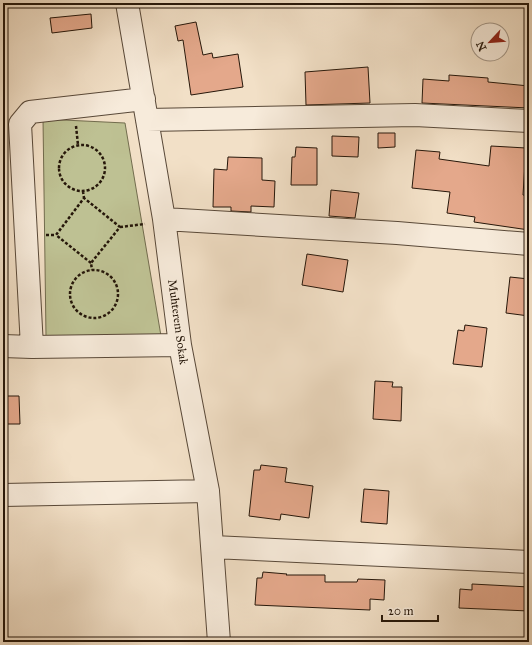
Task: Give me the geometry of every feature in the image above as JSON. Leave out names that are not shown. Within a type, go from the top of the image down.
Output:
[{"type":"street","name":"Muhterem Sokak","points":[[127,3],[164,219],[180,345],[208,491],[218,642]]},
{"type":"street","points":[[32,347],[20,124],[30,112],[144,99]]},
{"type":"street","points":[[147,120],[415,115],[529,121]]},
{"type":"street","points":[[164,219],[397,232],[529,244]]},
{"type":"street","points":[[3,346],[180,345]]},
{"type":"street","points":[[3,495],[208,491]]},
{"type":"street","points":[[212,547],[529,562]]},
{"type":"path","points":[[78,145],[92,147],[102,158],[104,165],[104,172],[97,185],[84,191],[68,187],[60,174],[61,159],[65,152],[78,145]]},
{"type":"path","points":[[84,191],[84,198],[56,235],[91,263],[92,270]]},
{"type":"path","points":[[84,198],[120,227],[91,263]]},
{"type":"path","points":[[92,270],[108,274],[114,280],[118,292],[116,304],[112,311],[97,318],[82,315],[77,310],[70,297],[71,289],[78,276],[92,270]]},
{"type":"green space","points":[[43,119],[125,123],[161,336],[46,336]]},
{"type":"building","points":[[91,14],[92,28],[52,33],[50,18]]},
{"type":"building","points":[[196,22],[203,55],[212,53],[213,58],[238,54],[243,87],[191,95],[183,40],[178,41],[175,26]]},
{"type":"building","points":[[368,67],[370,103],[306,105],[305,72]]},
{"type":"building","points":[[449,75],[488,78],[488,82],[529,86],[529,108],[422,103],[423,79],[449,81]]},
{"type":"building","points":[[378,133],[395,133],[395,147],[378,148]]},
{"type":"building","points":[[332,136],[359,137],[358,157],[332,156]]},
{"type":"building","points":[[491,146],[526,148],[523,195],[529,196],[529,230],[474,222],[475,217],[447,213],[450,192],[412,188],[416,150],[440,152],[439,159],[489,166]]},
{"type":"building","points":[[296,147],[317,148],[317,185],[291,185],[292,157],[295,157]]},
{"type":"building","points":[[228,157],[262,158],[262,180],[275,181],[274,207],[251,206],[251,212],[231,211],[231,207],[213,207],[214,169],[227,170]]},
{"type":"building","points":[[331,190],[359,193],[355,218],[329,216]]},
{"type":"building","points":[[307,254],[348,260],[343,292],[302,285]]},
{"type":"building","points":[[510,277],[529,279],[529,316],[506,313]]},
{"type":"building","points":[[465,325],[487,328],[482,367],[453,364],[458,330],[464,331]]},
{"type":"building","points":[[375,381],[393,382],[392,387],[402,387],[401,421],[373,419]]},
{"type":"building","points":[[3,396],[19,396],[20,424],[3,424]]},
{"type":"building","points":[[261,465],[287,468],[285,482],[313,486],[309,518],[281,514],[280,520],[249,516],[254,470],[260,470]]},
{"type":"building","points":[[364,489],[389,491],[387,524],[361,522]]},
{"type":"building","points":[[263,572],[287,574],[286,575],[325,575],[325,582],[357,582],[358,579],[385,580],[384,600],[370,599],[370,610],[255,605],[257,578],[262,578]]},
{"type":"building","points":[[472,584],[529,587],[529,611],[459,608],[460,589],[472,590]]}]
